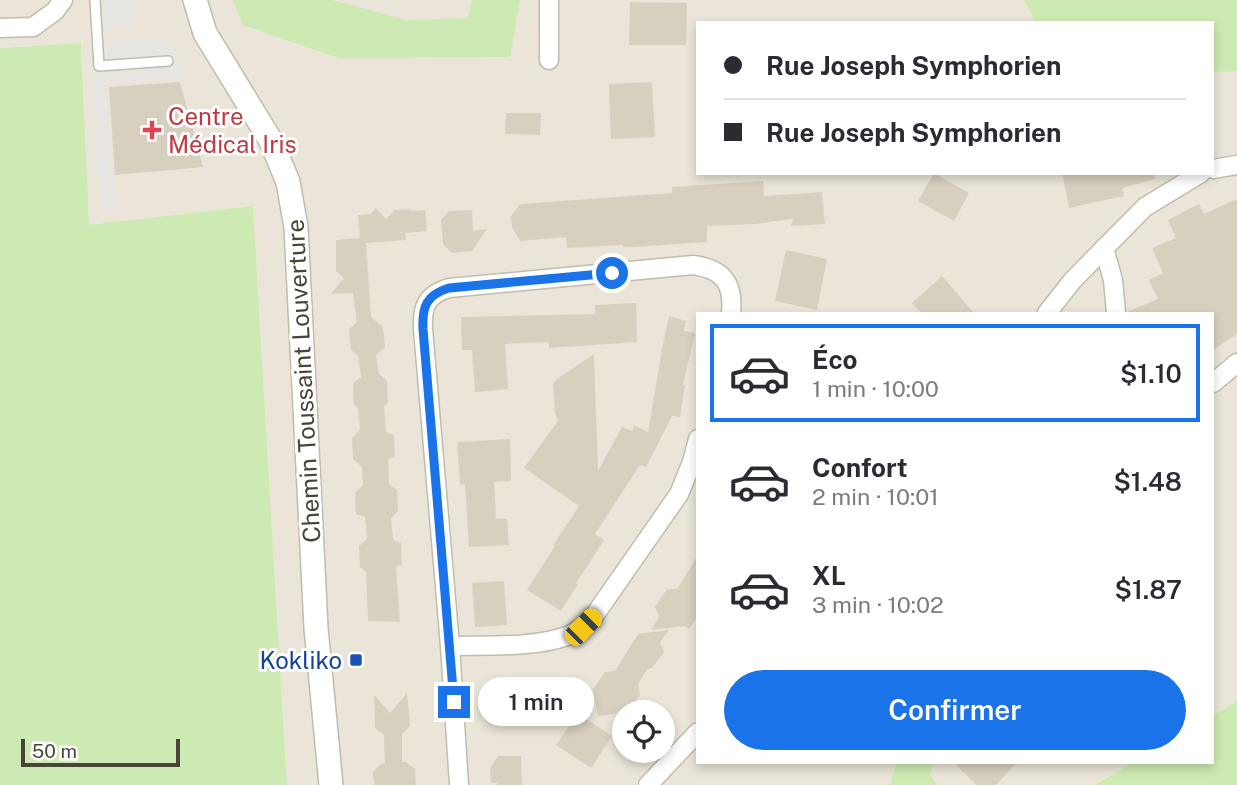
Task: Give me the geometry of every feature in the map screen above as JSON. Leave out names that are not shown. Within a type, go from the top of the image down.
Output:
[{"type":"street","name":"Chemin Toussaint Louverture","points":[[195,0],[205,33],[271,141],[288,182],[293,204],[316,628],[331,785]]},
{"type":"street","points":[[549,0],[549,60]]},
{"type":"street","points":[[0,28],[33,27],[59,5]]},
{"type":"street","points":[[1214,170],[1237,165]]},
{"type":"street","points":[[1048,312],[1073,280],[1145,207],[1198,175]]},
{"type":"street","points":[[1104,248],[1113,280],[1116,312]]},
{"type":"street","points":[[459,785],[423,329],[426,304],[431,296],[449,288],[693,265],[710,268],[727,282],[732,299],[730,312]]},
{"type":"street","points":[[1214,382],[1237,363]]},
{"type":"street","points":[[450,646],[535,643],[569,635],[583,627],[594,616],[679,494],[696,447]]},
{"type":"street","points":[[648,785],[696,734]]},
{"type":"lane","points":[[94,0],[99,66],[168,61]]},
{"type":"shaded area","points":[[0,0],[1237,0],[1237,701],[1214,714],[1214,312],[696,312],[696,764],[896,764],[890,785],[287,785],[253,206],[89,226],[81,43],[0,48]]},
{"type":"shaded area","points":[[100,0],[134,0],[136,27],[102,29]]},
{"type":"shaded area","points":[[166,38],[188,77],[105,83],[116,210],[100,212],[90,41]]},
{"type":"shaded area","points":[[933,764],[1130,764],[1095,785],[938,785],[930,775]]},
{"type":"green space","points":[[233,0],[332,0],[407,20],[468,18],[472,0],[520,0],[510,57],[339,58],[243,25]]},
{"type":"green space","points":[[1024,0],[1237,0],[1237,71],[1214,72],[1214,21],[1035,21]]},
{"type":"green space","points":[[81,43],[89,225],[253,206],[287,785],[0,785],[0,48]]},
{"type":"green space","points":[[1237,701],[1237,785],[1095,785],[1130,764],[1214,764],[1214,714]]},
{"type":"green space","points":[[896,764],[933,764],[930,775],[938,785],[890,785]]},
{"type":"building","points":[[630,2],[687,3],[686,45],[629,45]]},
{"type":"building","points":[[180,82],[203,167],[115,175],[109,87]]},
{"type":"building","points":[[652,82],[655,137],[611,139],[609,84]]},
{"type":"building","points":[[506,113],[541,113],[540,135],[505,134]]},
{"type":"building","points":[[933,175],[969,193],[954,221],[918,201]]},
{"type":"building","points":[[1062,175],[1154,175],[1155,179],[1122,188],[1124,196],[1069,208]]},
{"type":"building","points":[[763,181],[764,196],[822,192],[825,224],[791,226],[793,219],[707,226],[707,242],[567,248],[566,237],[520,241],[512,227],[511,216],[520,204],[672,193],[672,187]]},
{"type":"building","points":[[1237,199],[1237,334],[1214,349],[1214,312],[1127,312],[1158,299],[1149,280],[1163,273],[1152,248],[1176,238],[1168,220],[1199,204],[1204,214]]},
{"type":"building","points":[[376,208],[386,219],[394,210],[425,210],[427,231],[405,233],[406,240],[366,243],[371,317],[383,327],[385,348],[376,355],[379,374],[387,381],[388,403],[384,406],[386,432],[394,435],[395,457],[388,459],[389,484],[397,490],[398,511],[391,518],[393,540],[401,543],[402,565],[396,567],[400,622],[368,621],[366,572],[360,567],[359,546],[367,539],[365,517],[356,514],[355,493],[363,485],[362,467],[353,459],[352,438],[360,430],[358,408],[354,404],[353,383],[361,377],[358,356],[351,350],[349,329],[357,322],[353,293],[331,294],[344,278],[336,271],[336,240],[360,238],[358,215],[371,214]]},
{"type":"building","points":[[472,210],[473,231],[487,229],[472,251],[452,253],[443,244],[441,220],[449,211]]},
{"type":"building","points":[[786,250],[827,259],[817,310],[775,301]]},
{"type":"building","points":[[942,276],[973,312],[920,312],[912,303]]},
{"type":"building","points":[[636,303],[637,342],[549,348],[549,342],[505,344],[508,389],[475,392],[472,350],[462,350],[461,317],[595,314],[595,305]]},
{"type":"building","points":[[669,316],[686,321],[684,331],[695,333],[683,385],[680,417],[672,416],[646,467],[640,465],[595,534],[604,540],[561,611],[527,590],[579,506],[524,468],[558,421],[553,384],[594,354],[598,471],[622,427],[632,431],[634,425],[648,432]]},
{"type":"building","points":[[510,439],[511,481],[494,482],[496,519],[507,519],[509,545],[469,547],[465,484],[460,485],[457,442]]},
{"type":"building","points":[[696,558],[696,619],[689,629],[684,626],[651,630],[659,617],[655,607],[667,589],[677,589]]},
{"type":"building","points":[[504,581],[507,625],[475,627],[472,583]]},
{"type":"building","points":[[669,630],[660,642],[664,652],[638,684],[640,695],[636,700],[612,700],[612,714],[598,716],[593,689],[605,672],[615,671],[638,634]]},
{"type":"building","points":[[407,693],[410,726],[402,734],[402,762],[415,769],[416,785],[374,785],[373,772],[381,764],[385,764],[384,735],[375,728],[374,695],[390,713]]},
{"type":"building","points":[[577,713],[612,736],[591,768],[556,745]]},
{"type":"building","points":[[498,756],[521,756],[522,785],[491,783],[490,768]]},
{"type":"building","points":[[955,764],[1015,764],[996,785],[977,785]]},
{"type":"place","name":"Centre Médical Iris","points":[[152,130]]},
{"type":"place","name":"Kokliko","points":[[356,660]]},
{"type":"route","points":[[454,702],[423,329],[426,304],[431,296],[449,288],[612,273]]}]
